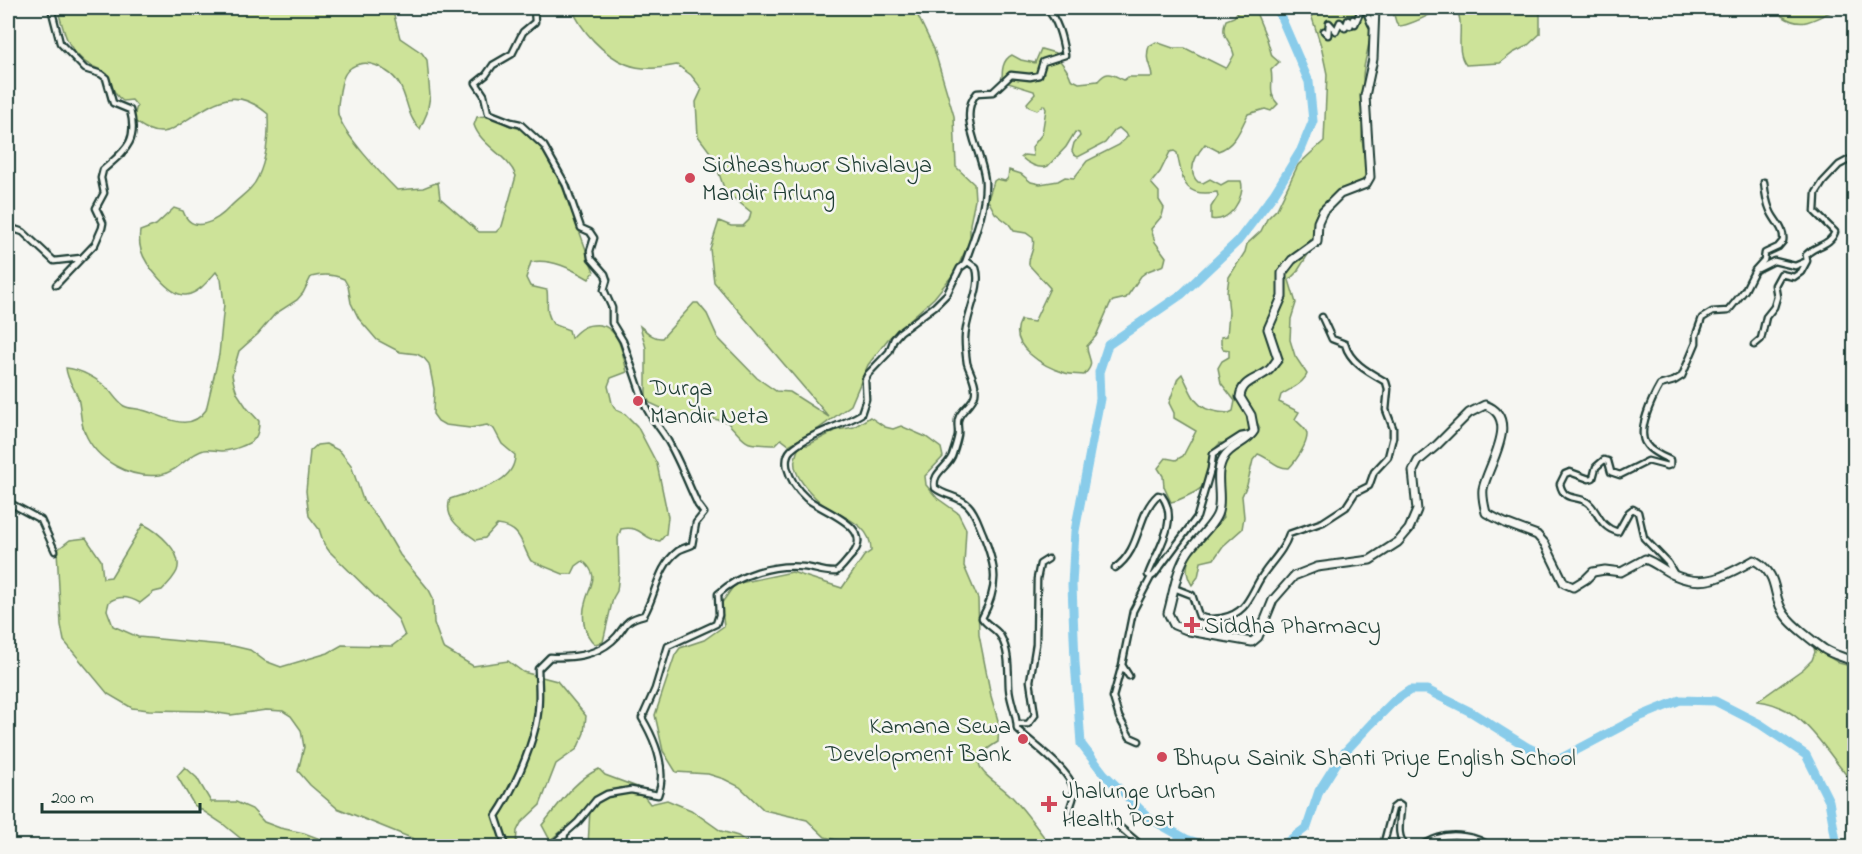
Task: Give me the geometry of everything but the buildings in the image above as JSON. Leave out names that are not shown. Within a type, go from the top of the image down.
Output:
[{"type":"highway","points":[[1375,8],[1373,59],[1365,96],[1370,177],[1366,184],[1340,194],[1323,211],[1318,222],[1317,242],[1292,260],[1282,273],[1282,297],[1268,329],[1278,359],[1268,370],[1248,381],[1241,389],[1240,397],[1251,415],[1254,431],[1230,449],[1222,459],[1219,474],[1218,513],[1187,554],[1178,572],[1168,613],[1174,625],[1189,631],[1252,642],[1258,637],[1273,600],[1294,576],[1317,567],[1370,560],[1398,542],[1409,530],[1418,510],[1413,471],[1418,461],[1469,413],[1485,405],[1494,408],[1500,417],[1502,432],[1498,450],[1483,489],[1486,513],[1537,535],[1545,544],[1564,583],[1573,586],[1593,572],[1621,572],[1645,559],[1655,562],[1676,575],[1701,582],[1718,579],[1754,560],[1764,565],[1773,579],[1785,616],[1825,650],[1854,662]]},
{"type":"street","points":[[51,8],[60,43],[85,69],[106,78],[113,103],[130,110],[132,117],[130,144],[123,154],[102,170],[104,194],[96,208],[103,223],[95,244],[56,285]]},
{"type":"street","points":[[506,846],[496,816],[507,799],[536,726],[539,696],[538,669],[550,657],[566,658],[588,654],[602,648],[614,640],[631,618],[644,615],[651,603],[660,576],[678,550],[692,545],[696,523],[704,513],[669,443],[645,405],[622,341],[612,323],[612,308],[604,290],[607,280],[605,274],[591,258],[590,251],[594,238],[590,232],[581,228],[566,185],[544,146],[520,124],[488,113],[484,95],[476,83],[493,65],[512,54],[523,32],[535,22],[534,8]]},
{"type":"street","points":[[551,846],[578,822],[596,800],[607,794],[631,790],[658,795],[662,784],[662,770],[657,751],[642,718],[655,689],[668,646],[716,624],[719,615],[718,594],[728,584],[750,575],[777,569],[802,567],[836,572],[857,549],[858,537],[851,525],[816,505],[796,487],[790,476],[787,456],[791,450],[812,438],[861,414],[866,399],[865,380],[868,374],[889,351],[894,339],[947,294],[960,268],[965,263],[984,203],[985,180],[969,120],[968,109],[971,99],[977,93],[993,92],[1011,75],[1030,77],[1039,75],[1043,62],[1065,55],[1058,25],[1053,14],[1046,8]]},
{"type":"street","points":[[1324,31],[1328,35],[1329,23],[1336,31],[1340,22],[1345,28],[1348,20],[1349,25],[1353,19],[1355,24],[1363,8],[1367,11],[1374,28]]},
{"type":"street","points":[[1754,345],[1761,339],[1766,317],[1774,307],[1777,297],[1775,285],[1777,279],[1781,274],[1794,277],[1804,267],[1807,261],[1806,255],[1812,249],[1833,239],[1835,232],[1815,212],[1816,193],[1839,165],[1854,157]]},
{"type":"street","points":[[1676,575],[1644,538],[1638,512],[1633,509],[1629,512],[1618,532],[1600,520],[1587,501],[1568,496],[1563,492],[1560,484],[1565,474],[1570,472],[1589,479],[1593,478],[1596,467],[1604,460],[1608,461],[1611,472],[1620,475],[1648,461],[1670,465],[1671,460],[1647,446],[1644,441],[1651,398],[1660,385],[1682,376],[1696,343],[1696,335],[1702,318],[1712,312],[1728,311],[1745,291],[1755,270],[1764,260],[1765,254],[1778,247],[1783,241],[1784,237],[1778,222],[1771,213],[1765,197],[1764,182]]},
{"type":"street","points":[[8,227],[23,232],[54,261],[81,258]]},
{"type":"street","points":[[1755,270],[1774,261],[1795,266],[1807,261]]},
{"type":"street","points":[[965,263],[973,264],[979,279],[968,315],[964,339],[975,395],[957,421],[958,433],[952,458],[941,469],[934,483],[937,490],[962,500],[969,506],[976,516],[990,550],[995,573],[987,610],[982,618],[998,632],[1003,640],[1010,674],[1009,690],[1017,717],[1017,729],[1062,770],[1070,781],[1074,791],[1069,816],[1098,823],[1110,819],[1141,846]]},
{"type":"street","points":[[1174,588],[1192,595],[1199,616],[1207,620],[1231,616],[1241,611],[1263,574],[1279,555],[1289,534],[1316,525],[1340,512],[1350,503],[1355,493],[1369,486],[1374,472],[1388,457],[1393,428],[1386,410],[1388,389],[1386,382],[1354,361],[1346,350],[1345,344],[1332,339],[1322,317]]},
{"type":"street","points":[[1139,741],[1130,736],[1119,717],[1113,697],[1133,611],[1151,577],[1197,517],[1213,454],[1240,436],[1252,434]]},
{"type":"street","points":[[1115,568],[1124,562],[1134,547],[1151,501],[1158,495],[1162,496],[1166,502],[1167,532],[1148,575],[1151,577]]},
{"type":"street","points":[[8,502],[41,520],[55,551]]},
{"type":"street","points":[[1017,724],[1029,724],[1035,715],[1030,681],[1036,644],[1037,579],[1040,564],[1048,559]]},
{"type":"street","points":[[1122,664],[1129,676]]},
{"type":"street","points":[[1383,846],[1393,808],[1398,804],[1401,806],[1401,841],[1406,846]]},
{"type":"street","points":[[563,846],[565,833]]},
{"type":"street","points":[[1420,846],[1438,837],[1451,835],[1484,842],[1489,846]]},
{"type":"green space","points":[[57,8],[392,8],[400,38],[422,53],[427,60],[430,96],[427,113],[420,129],[411,116],[403,92],[394,77],[369,63],[356,65],[349,69],[342,81],[338,105],[341,122],[373,165],[397,190],[423,188],[438,182],[440,198],[479,232],[496,232],[502,226],[516,176],[507,162],[477,132],[474,125],[477,117],[497,119],[525,131],[536,141],[557,174],[594,272],[589,279],[561,265],[539,261],[531,262],[526,278],[530,286],[547,290],[550,319],[553,324],[569,330],[571,338],[584,327],[591,325],[607,327],[616,337],[627,372],[611,378],[608,386],[612,403],[616,410],[625,414],[637,426],[657,464],[668,517],[666,534],[660,541],[649,538],[634,529],[621,529],[618,538],[617,591],[613,598],[603,642],[595,644],[584,624],[584,606],[593,575],[583,561],[576,566],[572,574],[563,574],[531,561],[520,537],[512,529],[497,525],[485,538],[476,540],[451,518],[450,499],[500,480],[508,474],[515,455],[502,444],[494,429],[487,425],[470,428],[445,425],[438,421],[433,414],[434,389],[429,364],[417,354],[400,352],[377,340],[359,319],[351,303],[348,286],[340,277],[319,275],[311,277],[297,300],[275,314],[239,351],[232,375],[237,393],[259,421],[257,434],[252,441],[230,450],[198,452],[172,470],[160,475],[126,471],[106,460],[90,443],[83,429],[78,398],[66,368],[83,372],[94,378],[128,408],[140,409],[184,422],[192,421],[206,410],[219,355],[224,304],[221,279],[216,272],[203,286],[191,294],[180,294],[173,291],[153,271],[143,256],[140,231],[156,225],[174,208],[183,211],[192,223],[205,224],[225,212],[245,194],[261,170],[267,141],[268,114],[247,101],[237,98],[228,99],[209,106],[170,130],[155,132],[147,129],[133,120],[137,106],[132,100],[123,101],[119,98],[105,74],[85,62],[73,49],[66,37]]},
{"type":"green space","points":[[572,8],[914,8],[934,49],[954,116],[956,167],[974,184],[975,200],[970,224],[970,241],[955,272],[934,298],[888,339],[868,365],[851,405],[818,429],[789,445],[781,439],[775,445],[746,442],[727,422],[678,416],[650,403],[646,396],[646,348],[640,326],[653,336],[662,338],[694,303],[698,303],[707,314],[718,338],[757,378],[776,391],[790,392],[829,417],[714,282],[710,249],[719,221],[731,226],[743,226],[749,220],[751,212],[725,191],[713,156],[698,136],[696,102],[702,89],[691,75],[677,65],[645,68],[617,60],[587,33]]},
{"type":"green space","points":[[1240,8],[1255,10],[1272,56],[1279,62],[1271,70],[1272,92],[1278,104],[1271,111],[1265,109],[1248,114],[1237,136],[1224,149],[1218,151],[1205,144],[1193,168],[1194,178],[1198,182],[1203,183],[1210,179],[1221,185],[1228,181],[1241,181],[1241,194],[1235,208],[1224,217],[1211,219],[1211,207],[1218,196],[1217,192],[1206,193],[1191,190],[1183,179],[1177,153],[1170,152],[1160,172],[1151,183],[1159,192],[1159,200],[1164,208],[1162,216],[1151,229],[1155,242],[1166,257],[1164,265],[1141,276],[1126,298],[1110,304],[1096,336],[1087,346],[1091,364],[1084,375],[1067,374],[1048,366],[1023,347],[1018,329],[1021,320],[1034,322],[1050,288],[1029,265],[1034,246],[1033,238],[1026,233],[1014,231],[987,202],[994,181],[997,179],[1005,181],[1009,170],[1021,174],[1031,182],[1040,184],[1058,181],[1065,177],[1074,178],[1087,161],[1119,145],[1128,136],[1119,128],[1105,143],[1078,157],[1072,151],[1074,143],[1080,136],[1075,132],[1066,147],[1048,166],[1030,164],[1021,157],[1033,156],[1032,147],[1042,134],[1046,109],[1044,105],[1037,110],[1029,107],[1027,103],[1035,94],[1034,91],[1002,81],[1004,63],[1012,55],[1035,63],[1041,49],[1055,53],[1071,79],[1079,83],[1098,81],[1107,74],[1124,80],[1128,77],[1152,77],[1148,52],[1149,46],[1156,42],[1173,48],[1185,48],[1225,68],[1234,55],[1224,26],[1226,20],[1234,17]]},
{"type":"green space","points":[[1309,8],[1369,8],[1371,32],[1363,76],[1365,98],[1362,140],[1367,171],[1362,181],[1326,202],[1319,210],[1314,221],[1313,236],[1302,250],[1302,255],[1309,253],[1289,280],[1296,303],[1291,319],[1290,340],[1295,356],[1307,374],[1299,383],[1281,395],[1279,402],[1299,412],[1295,419],[1306,431],[1304,445],[1289,468],[1280,466],[1258,454],[1253,460],[1242,496],[1244,517],[1242,529],[1223,546],[1214,559],[1201,562],[1198,577],[1192,585],[1187,565],[1190,556],[1202,539],[1223,517],[1219,502],[1219,483],[1226,458],[1251,439],[1260,428],[1252,413],[1249,428],[1242,438],[1233,445],[1220,443],[1210,454],[1205,484],[1196,492],[1171,502],[1164,487],[1163,476],[1158,468],[1166,458],[1176,460],[1183,456],[1196,431],[1174,418],[1169,403],[1178,378],[1182,374],[1194,398],[1203,407],[1218,412],[1233,411],[1235,401],[1221,383],[1218,368],[1222,361],[1229,357],[1229,350],[1223,349],[1221,344],[1221,337],[1227,336],[1229,277],[1245,252],[1247,244],[1261,231],[1267,219],[1277,209],[1298,165],[1324,141],[1327,74]]},
{"type":"green space","points":[[1392,8],[1442,8],[1399,26]]},
{"type":"green space","points":[[1455,8],[1494,8],[1498,12],[1540,9],[1540,34],[1527,46],[1500,63],[1466,65],[1460,51],[1460,21]]},
{"type":"green space","points":[[1779,8],[1844,8],[1813,20],[1799,22],[1782,16]]},
{"type":"green space","points":[[870,417],[885,427],[893,429],[901,426],[926,437],[941,448],[943,457],[925,476],[926,485],[937,498],[958,513],[966,529],[964,566],[978,599],[979,635],[999,724],[998,742],[986,750],[980,758],[980,765],[983,772],[1018,803],[1048,842],[1055,846],[859,846],[825,837],[807,820],[764,810],[740,787],[724,779],[708,774],[676,772],[663,751],[655,715],[675,655],[680,648],[704,640],[724,626],[721,604],[735,584],[792,572],[842,588],[864,556],[871,551],[870,541],[860,526],[820,502],[806,488],[795,465],[795,457],[800,445],[808,445],[837,430],[854,427]]},
{"type":"green space","points":[[326,444],[340,451],[351,465],[363,500],[380,521],[400,555],[429,590],[433,598],[434,623],[443,648],[473,666],[508,661],[523,672],[557,681],[586,716],[584,733],[577,749],[556,764],[540,805],[521,823],[517,831],[516,846],[431,846],[337,808],[310,785],[298,771],[304,747],[301,730],[291,716],[283,711],[266,710],[231,715],[205,711],[132,708],[108,694],[64,641],[57,550],[70,540],[86,538],[101,560],[103,578],[111,577],[143,524],[168,543],[177,557],[177,571],[162,590],[154,592],[140,603],[124,598],[117,598],[109,602],[107,610],[113,626],[138,637],[233,646],[250,650],[265,661],[281,667],[328,653],[342,645],[392,646],[405,636],[398,619],[329,551],[319,529],[309,516],[306,491],[310,451],[317,445]]},
{"type":"green space","points":[[1814,648],[1839,663],[1854,667],[1854,784],[1813,732],[1801,721],[1774,705],[1758,701],[1803,669],[1812,660]]},
{"type":"green space","points":[[185,767],[197,778],[211,802],[236,802],[252,809],[264,822],[339,846],[250,846],[223,824],[194,805],[177,776]]},
{"type":"green space","points":[[599,769],[605,775],[637,787],[650,804],[667,800],[691,810],[721,831],[738,836],[752,846],[588,846],[590,809],[550,840],[542,825],[574,786]]},
{"type":"waterway","points":[[1207,846],[1186,839],[1149,818],[1104,774],[1081,744],[1072,585],[1075,531],[1100,399],[1099,372],[1108,345],[1182,294],[1238,241],[1274,194],[1301,150],[1313,121],[1309,82],[1277,8]]},
{"type":"waterway","points":[[1282,846],[1307,827],[1319,791],[1341,756],[1394,701],[1410,690],[1427,690],[1471,712],[1527,747],[1556,761],[1641,716],[1680,700],[1715,701],[1760,724],[1806,755],[1829,801],[1837,846]]},
{"type":"place","name":"Sidheashwor Shivalaya Mandir Arlung","points":[[690,178]]},
{"type":"place","name":"Durga Mandir Neta","points":[[638,401]]},
{"type":"place","name":"Siddha Pharmacy","points":[[1192,625]]},
{"type":"place","name":"Kamana Sewa Development Bank","points":[[1023,739]]},
{"type":"place","name":"Bhupu Sainik Shanti Priye English School","points":[[1162,757]]},
{"type":"place","name":"Jhalunge Urban Health Post","points":[[1049,804]]}]
